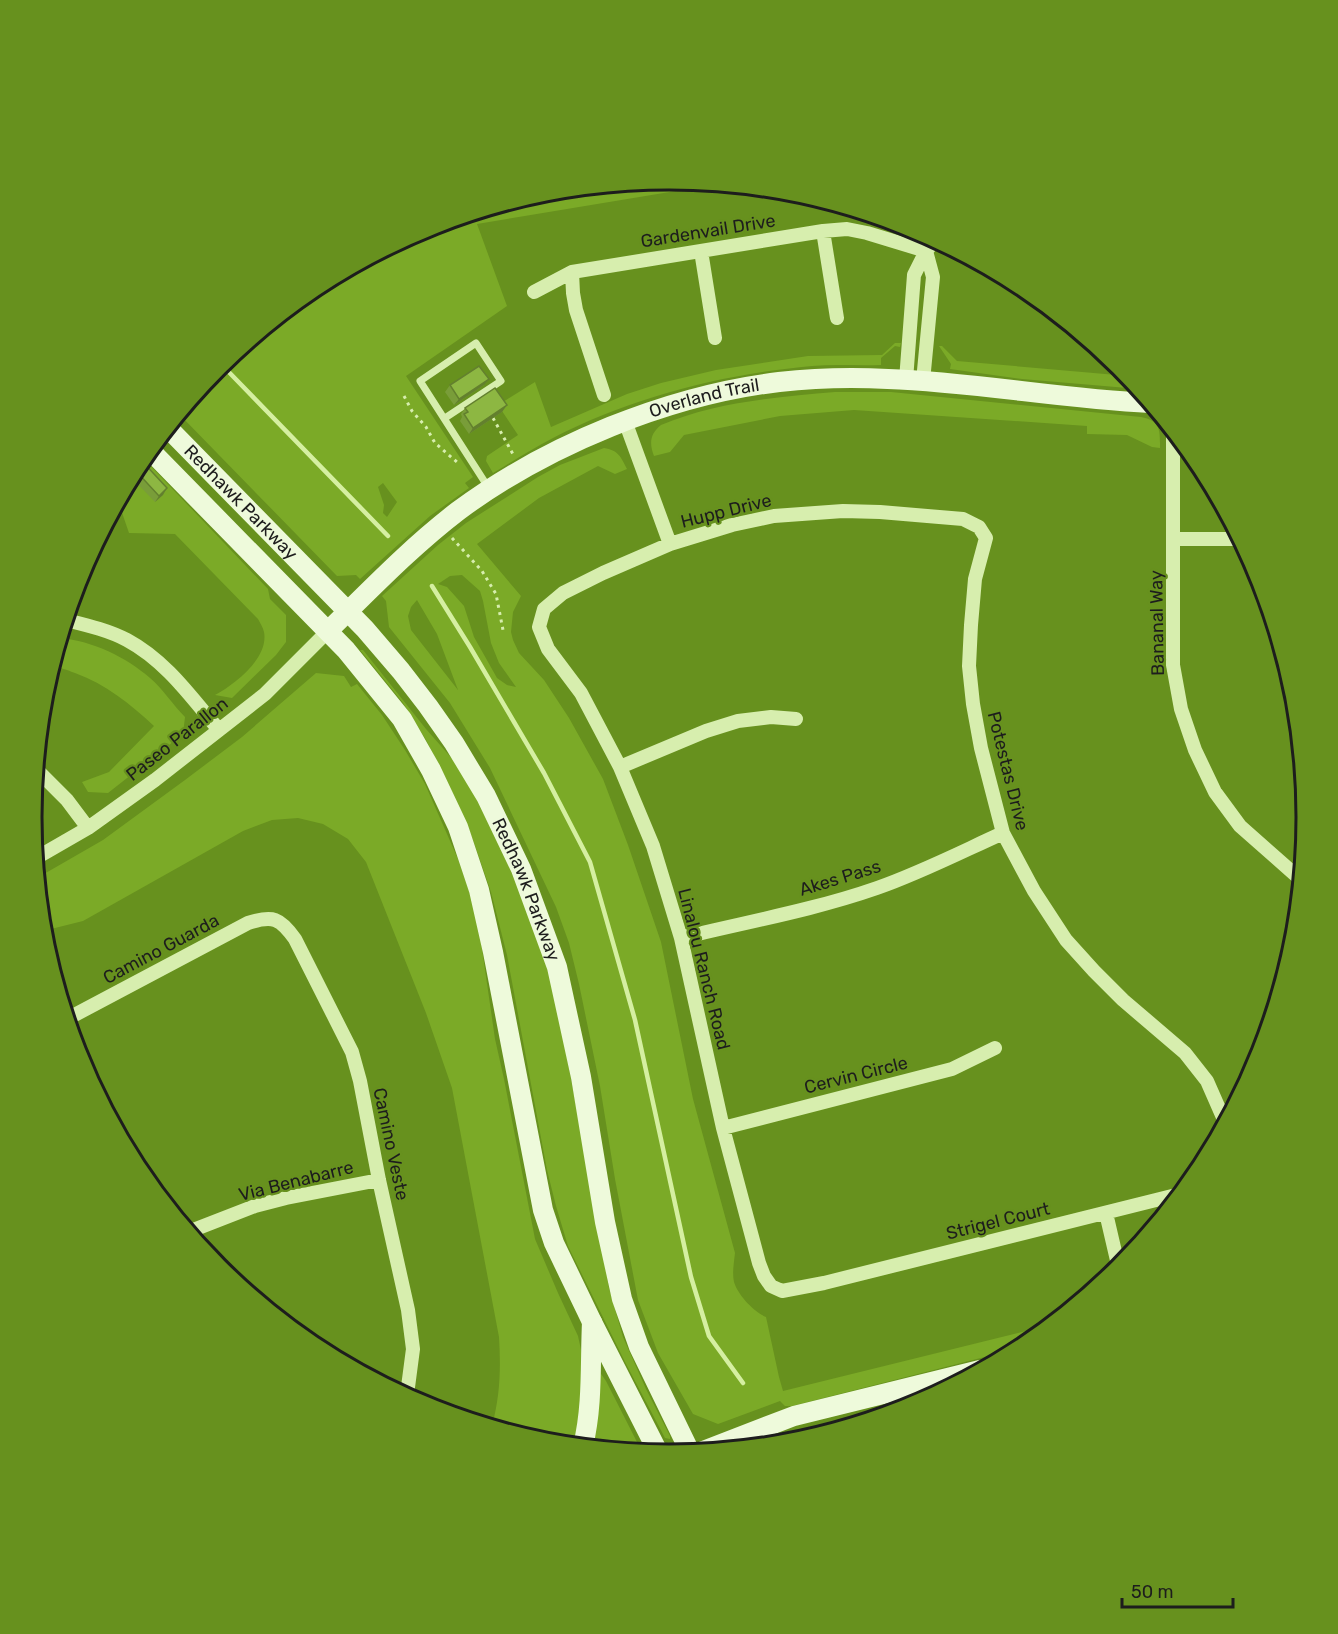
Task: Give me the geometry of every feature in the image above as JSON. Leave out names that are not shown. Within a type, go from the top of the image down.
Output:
[{"type":"main road","name":"Overland Trail","points":[[328,631],[410,551],[490,489],[561,449],[661,408],[777,382],[821,379],[914,380],[1138,402]]},
{"type":"main road","name":"Redhawk Parkway","points":[[173,433],[348,611],[401,671],[454,743],[486,796],[521,869],[557,967],[581,1077],[605,1222],[622,1299],[639,1347],[686,1444]]},
{"type":"main road","name":"Redhawk Parkway","points":[[157,457],[346,650],[402,719],[431,770],[458,827],[479,890],[543,1210],[554,1243],[654,1444]]},
{"type":"main road","points":[[585,1439],[588,1426],[592,1322]]},
{"type":"main road","points":[[728,1441],[794,1416],[948,1378]]},
{"type":"street","name":"Gardenvail Drive","points":[[534,292],[572,272],[823,231],[847,229],[926,251]]},
{"type":"street","points":[[823,231],[837,318]]},
{"type":"street","points":[[914,380],[911,309],[914,275],[929,247]]},
{"type":"street","points":[[701,251],[715,338]]},
{"type":"street","points":[[914,380],[930,311],[933,277],[926,251]]},
{"type":"street","points":[[572,272],[576,310],[604,395]]},
{"type":"street","points":[[625,421],[670,544]]},
{"type":"street","name":"Bananal Way","points":[[1173,445],[1173,665],[1181,709],[1195,750],[1215,792],[1240,826],[1294,873]]},
{"type":"street","name":"Hupp Drive","points":[[539,627],[544,609],[563,593],[670,544],[732,525],[774,516],[852,511],[951,518]]},
{"type":"street","name":"Potestas Drive","points":[[951,518],[963,519],[979,527],[986,538],[975,579],[970,625],[969,666],[981,748],[1003,833],[1034,891],[1066,940],[1123,1000],[1185,1053],[1207,1081],[1221,1113]]},
{"type":"street","points":[[1174,539],[1230,539]]},
{"type":"street","points":[[73,622],[126,640],[153,657],[179,683],[219,730]]},
{"type":"street","name":"Linalou Ranch Road","points":[[539,627],[548,650],[581,693],[621,767],[653,846],[681,938],[723,1128],[764,1276],[771,1286],[782,1291],[824,1283]]},
{"type":"street","name":"Paseo Parallon","points":[[43,854],[88,828],[219,730],[265,694],[328,631]]},
{"type":"street","points":[[621,767],[706,731],[738,721],[771,717],[796,719]]},
{"type":"street","points":[[43,776],[67,800],[88,828]]},
{"type":"street","name":"Akes Pass","points":[[681,938],[813,907],[876,888],[1003,833]]},
{"type":"street","name":"Camino Guarda","points":[[74,1015],[248,923],[262,919],[275,919]]},
{"type":"street","name":"Camino Veste","points":[[275,919],[286,927],[295,939],[352,1052],[408,1310],[412,1349],[408,1386]]},
{"type":"street","name":"Cervin Circle","points":[[723,1128],[952,1069],[994,1048]]},
{"type":"street","name":"Via Benabarre","points":[[197,1229],[255,1206],[379,1180]]},
{"type":"street","name":"Strigel Court","points":[[824,1283],[1167,1197]]},
{"type":"street","points":[[1106,1213],[1116,1256]]},
{"type":"lane","points":[[911,309],[930,311]]},
{"type":"lane","points":[[445,418],[501,381],[476,343],[420,381],[490,489]]},
{"type":"path","points":[[404,396],[435,442],[460,465]]},
{"type":"path","points":[[493,418],[514,456]]},
{"type":"path","points":[[452,538],[482,572],[496,594],[503,630]]},
{"type":"green space","points":[[680,190],[477,224],[507,306],[406,376],[473,477],[465,483],[469,488],[430,516],[360,579],[356,575],[337,576],[185,420],[198,404],[226,374],[287,320],[356,274],[429,238],[467,223],[547,202],[628,191]],"holes":[[[383,483],[397,502],[387,517],[383,513],[384,505],[378,487]]]},
{"type":"green space","points":[[895,343],[901,343],[900,347],[895,346],[881,358],[881,365],[812,366],[712,381],[646,399],[583,423],[545,442],[493,473],[486,461],[487,456],[518,435],[498,405],[535,382],[551,427],[627,394],[661,383],[716,370],[808,356],[882,355]]},
{"type":"green space","points":[[939,346],[942,346],[957,361],[1113,375],[1125,388],[1022,379],[950,369],[951,364]]},
{"type":"green space","points":[[835,392],[891,392],[1141,417],[1152,421],[1158,427],[1160,448],[1152,447],[1127,435],[1087,434],[1087,426],[854,410],[780,416],[684,435],[670,452],[654,456],[651,447],[653,435],[661,425],[682,417],[746,402]]},
{"type":"green space","points":[[604,448],[613,450],[627,469],[615,474],[598,466],[539,498],[477,544],[521,596],[513,612],[511,632],[513,640],[519,653],[544,680],[569,718],[603,779],[628,845],[661,942],[693,1099],[735,1253],[734,1282],[747,1302],[766,1317],[783,1391],[1028,1331],[988,1356],[792,1406],[785,1406],[780,1401],[718,1424],[693,1414],[658,1353],[638,1300],[600,1086],[579,984],[569,943],[556,907],[490,768],[450,703],[389,627],[386,601],[382,596],[466,523],[560,465]],"holes":[[[462,575],[480,591],[491,643],[499,663],[516,687],[507,685],[497,678],[474,637],[464,606],[447,587],[438,584],[450,576]],[[417,600],[437,634],[458,690],[411,630],[408,616]]]},
{"type":"green space","points":[[150,466],[268,589],[270,599],[286,615],[286,642],[276,655],[232,698],[215,695],[241,677],[256,660],[264,642],[263,628],[258,619],[175,534],[129,533],[122,512]]},
{"type":"green space","points":[[68,639],[97,646],[120,657],[155,682],[185,717],[183,734],[108,793],[88,792],[82,782],[109,772],[154,726],[107,689],[60,668]]},
{"type":"green space","points":[[360,650],[363,650],[455,762],[484,810],[515,876],[552,979],[609,1288],[623,1337],[670,1439],[665,1438],[568,1246],[547,1170],[507,955],[491,892],[473,840],[426,740],[403,703]]},
{"type":"green space","points":[[316,673],[344,676],[351,687],[357,684],[382,715],[425,784],[458,859],[477,914],[495,1039],[535,1239],[578,1336],[585,1368],[577,1437],[494,1419],[499,1382],[499,1337],[452,1088],[426,1013],[366,862],[348,839],[323,824],[298,818],[272,820],[243,831],[83,921],[52,929],[45,874],[103,840],[242,737]]},
{"type":"green space","points":[[599,1371],[638,1443],[590,1439]]},
{"type":"building","points":[[479,366],[489,379],[459,399],[450,385]]},
{"type":"building","points":[[495,388],[507,405],[473,428],[464,414],[468,412],[465,408]]},
{"type":"building","points":[[149,468],[167,488],[159,496],[142,478]]},
{"type":"waterway","points":[[228,372],[388,536]]},
{"type":"waterway","points":[[432,586],[544,773],[590,862],[635,1020],[691,1277],[709,1336],[743,1383]]}]
